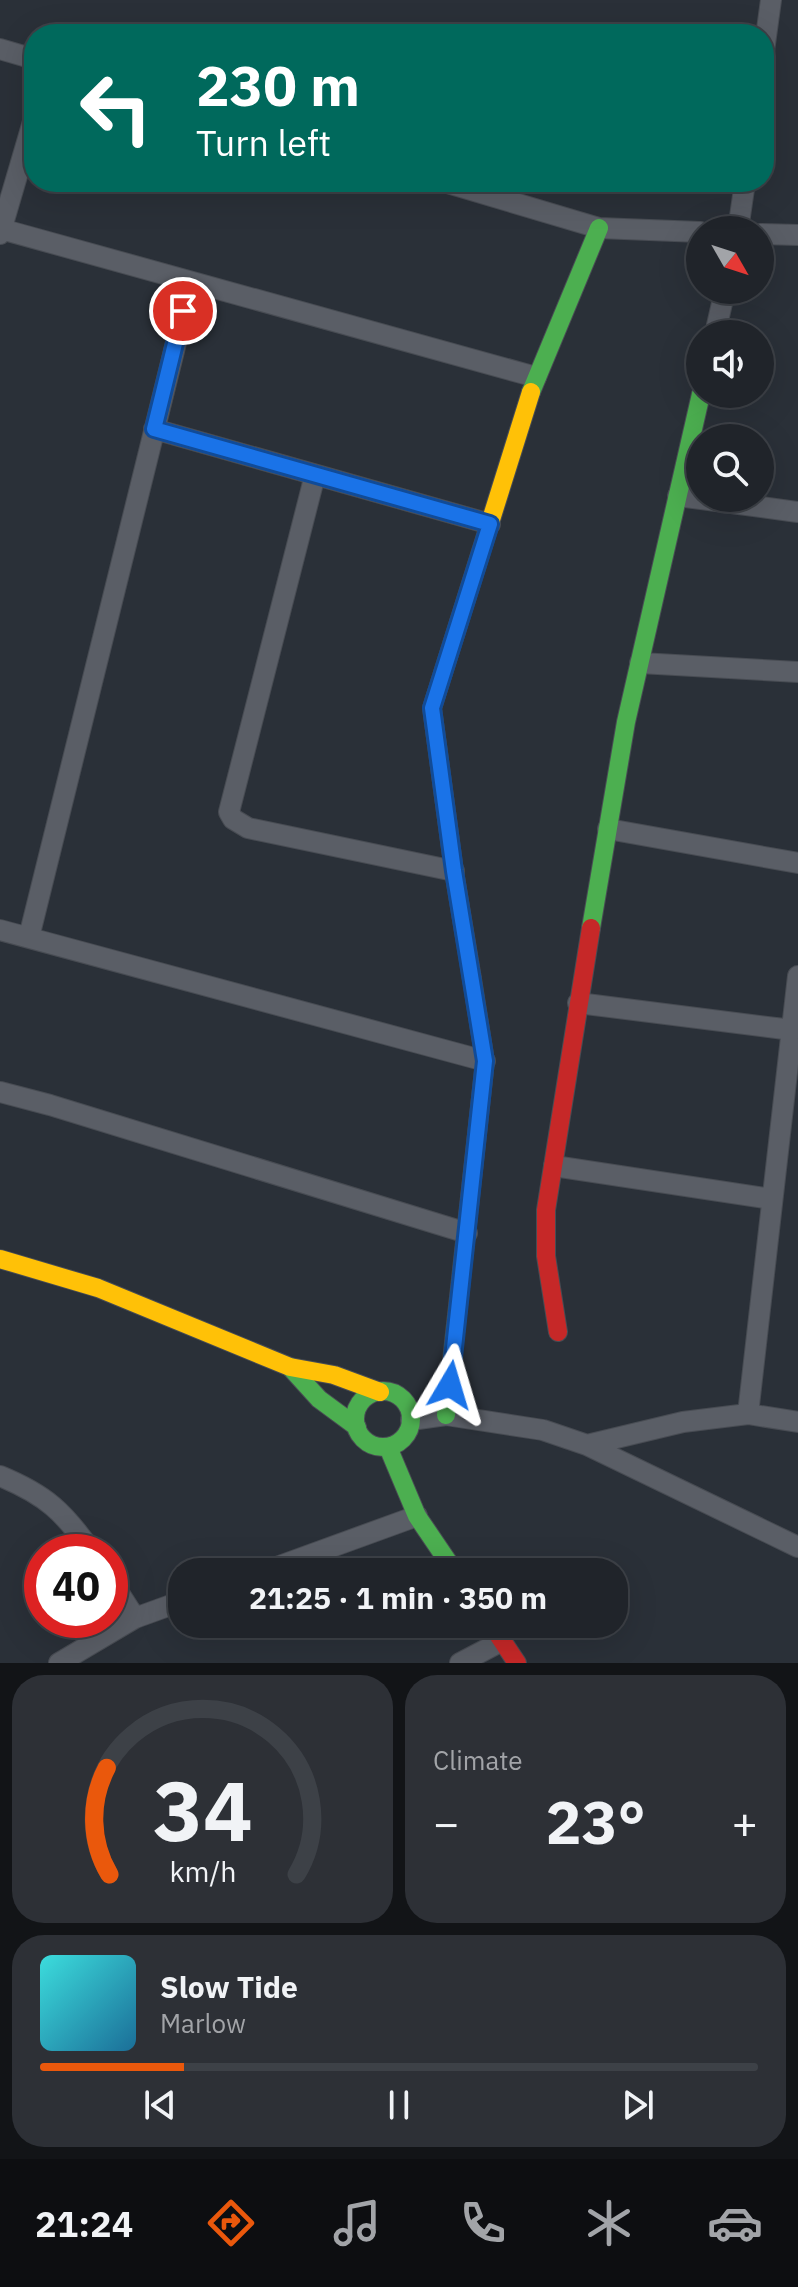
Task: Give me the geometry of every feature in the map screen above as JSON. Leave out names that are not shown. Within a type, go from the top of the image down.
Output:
[{"type":"street","points":[[768,24],[771,0]]},
{"type":"street","points":[[0,49],[24,56]]},
{"type":"street","points":[[24,153],[1,232],[536,377]]},
{"type":"street","points":[[478,192],[599,228],[686,231]]},
{"type":"street","points":[[740,216],[744,192]]},
{"type":"street","points":[[446,1415],[485,1061],[454,871],[432,708],[536,377],[599,228]]},
{"type":"street","points":[[774,234],[798,235]]},
{"type":"street","points":[[29,937],[191,282]]},
{"type":"street","points":[[558,1332],[548,1283],[544,1232],[578,1003],[626,722],[698,408]]},
{"type":"street","points":[[154,429],[490,524]]},
{"type":"street","points":[[315,475],[229,812],[233,819],[248,828],[454,871]]},
{"type":"street","points":[[678,496],[798,512]]},
{"type":"street","points":[[640,663],[798,672]]},
{"type":"street","points":[[608,829],[798,863]]},
{"type":"street","points":[[0,930],[485,1061]]},
{"type":"street","points":[[748,1414],[798,976]]},
{"type":"street","points":[[578,1003],[794,1021]]},
{"type":"street","points":[[0,1092],[467,1233]]},
{"type":"street","points":[[554,1166],[772,1199]]},
{"type":"street","points":[[0,1259],[98,1288],[290,1367],[334,1375],[380,1392]]},
{"type":"street","points":[[290,1367],[319,1399],[357,1427]]},
{"type":"street","points":[[388,1391],[402,1398],[411,1412],[407,1434],[388,1447],[369,1443],[357,1427],[356,1417],[361,1402],[380,1392],[388,1391]]},
{"type":"street","points":[[587,1445],[683,1422],[748,1414],[798,1422]]},
{"type":"street","points":[[411,1420],[446,1415],[543,1430],[587,1445],[798,1547]]},
{"type":"street","points":[[388,1447],[417,1516],[446,1558]]},
{"type":"street","points":[[0,1476],[38,1495],[61,1511],[78,1534]]},
{"type":"street","points":[[302,1558],[417,1516]]},
{"type":"street","points":[[59,1663],[135,1618],[168,1606]]},
{"type":"street","points":[[128,1607],[135,1618]]},
{"type":"street","points":[[460,1663],[489,1638]]},
{"type":"street","points":[[500,1638],[517,1663]]},
{"type":"traffic: fast","points":[[531,392],[599,228]]},
{"type":"traffic: fast","points":[[591,928],[626,722],[698,408]]},
{"type":"traffic: fast","points":[[446,1415],[485,1061],[472,979]]},
{"type":"traffic: fast","points":[[290,1367],[319,1399],[357,1427]]},
{"type":"traffic: fast","points":[[383,1391],[403,1399],[411,1419],[403,1439],[383,1447],[363,1439],[355,1419],[363,1399],[383,1391]]},
{"type":"traffic: fast","points":[[388,1447],[417,1516],[446,1558]]},
{"type":"traffic: slow","points":[[472,979],[432,708],[531,392]]},
{"type":"traffic: slow","points":[[0,1259],[98,1288],[290,1367],[334,1375],[380,1392]]},
{"type":"traffic: jam","points":[[558,1332],[546,1256],[546,1210],[591,928]]},
{"type":"traffic: jam","points":[[500,1638],[517,1663]]},
{"type":"route","points":[[183,311],[154,429],[490,524],[432,708],[454,871],[485,1061],[450,1385]]}]
